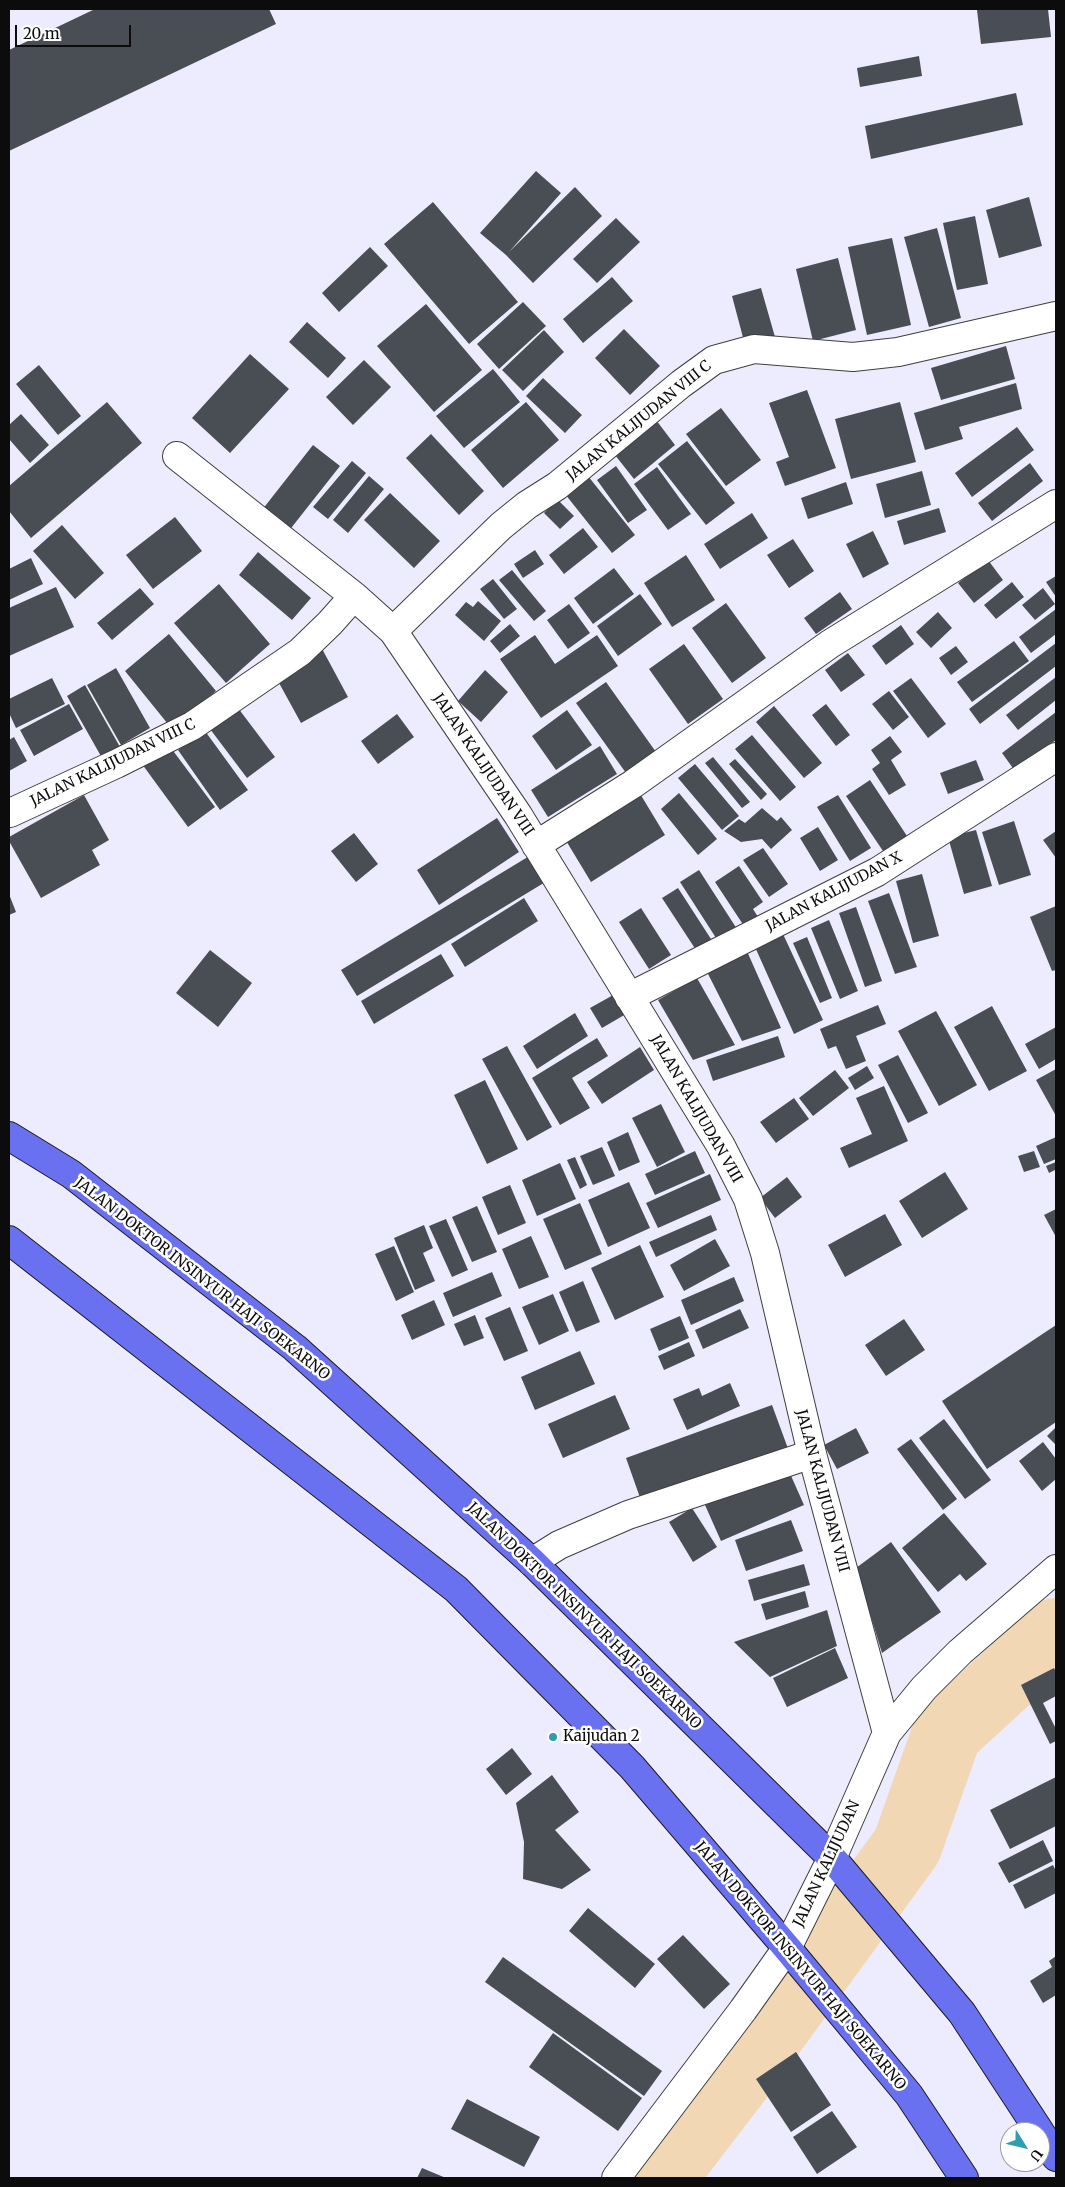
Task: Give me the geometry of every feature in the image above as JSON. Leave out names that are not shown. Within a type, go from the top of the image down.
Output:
[{"type":"main road","name":"JALAN DOKTOR INSINYUR HAJI SOEKARNO","points":[[9,1136],[71,1174],[295,1348],[532,1562],[832,1858],[962,2013],[1033,2122]]},
{"type":"main road","name":"JALAN DOKTOR INSINYUR HAJI SOEKARNO","points":[[9,1240],[456,1588],[632,1767],[909,2095],[964,2178]]},
{"type":"street","name":"JALAN KALIJUDAN VIII C","points":[[394,631],[501,526],[527,505],[558,486],[681,384],[714,360],[754,349],[853,357],[898,352],[1056,316]]},
{"type":"street","name":"JALAN KALIJUDAN VIII","points":[[176,456],[354,596],[394,631],[536,845],[721,1146],[748,1199],[765,1253],[812,1454],[887,1733]]},
{"type":"street","points":[[536,845],[633,784],[830,644],[1056,504]]},
{"type":"street","name":"JALAN KALIJUDAN VIII C","points":[[10,813],[131,757],[192,726],[300,652],[354,596]]},
{"type":"street","name":"JALAN KALIJUDAN X","points":[[629,997],[877,872],[1056,757]]},
{"type":"street","points":[[532,1562],[559,1545],[628,1515],[812,1454]]},
{"type":"street","name":"JALAN KALIJUDAN","points":[[616,2178],[743,2010],[795,1958],[832,1858],[887,1733],[924,1688],[960,1652],[1056,1569]]},
{"type":"building","points":[[95,9],[269,9],[276,24],[9,151],[9,50]]},
{"type":"building","points":[[1048,9],[1051,37],[981,44],[977,10]]},
{"type":"building","points":[[919,56],[922,76],[860,87],[857,68]]},
{"type":"building","points":[[1016,93],[1023,125],[871,159],[865,126]]},
{"type":"building","points":[[536,171],[561,193],[509,252],[575,187],[602,216],[533,283],[506,255],[480,233]]},
{"type":"building","points":[[1029,197],[1042,246],[999,258],[986,210]]},
{"type":"building","points":[[433,202],[518,302],[469,344],[384,244]]},
{"type":"building","points":[[975,216],[988,284],[957,290],[943,223]]},
{"type":"building","points":[[616,218],[640,242],[597,283],[573,259]]},
{"type":"building","points":[[937,228],[961,318],[929,327],[904,237]]},
{"type":"building","points":[[892,238],[911,325],[867,335],[848,247]]},
{"type":"building","points":[[370,247],[388,266],[339,312],[322,293]]},
{"type":"building","points":[[838,258],[856,330],[813,341],[796,269]]},
{"type":"building","points":[[612,277],[633,301],[583,343],[563,319]]},
{"type":"building","points":[[761,288],[775,337],[745,345],[732,296]]},
{"type":"building","points":[[523,302],[546,326],[499,369],[477,344]]},
{"type":"building","points":[[426,304],[482,370],[434,412],[377,346]]},
{"type":"building","points":[[307,322],[346,358],[328,378],[289,342]]},
{"type":"building","points":[[624,329],[660,366],[630,395],[595,358]]},
{"type":"building","points":[[544,330],[564,352],[523,391],[502,370]]},
{"type":"building","points":[[1006,346],[1015,379],[941,400],[931,368]]},
{"type":"building","points":[[250,354],[289,389],[230,453],[192,418]]},
{"type":"building","points":[[364,360],[391,387],[353,425],[326,397]]},
{"type":"building","points":[[39,365],[81,416],[58,435],[16,384]]},
{"type":"building","points":[[493,369],[520,402],[464,448],[436,416]]},
{"type":"building","points":[[543,378],[582,415],[565,433],[526,396]]},
{"type":"building","points":[[1016,383],[1022,409],[959,427],[963,439],[925,450],[914,413]]},
{"type":"building","points":[[807,390],[836,468],[785,486],[776,462],[789,457],[769,403]]},
{"type":"building","points":[[107,402],[142,443],[31,538],[9,511],[9,486]]},
{"type":"building","points":[[526,402],[559,440],[503,488],[471,450]]},
{"type":"building","points":[[900,402],[916,462],[851,479],[835,419]]},
{"type":"building","points":[[721,408],[761,460],[726,486],[686,434]]},
{"type":"building","points":[[21,414],[49,445],[30,463],[9,439],[9,425]]},
{"type":"building","points":[[653,416],[675,445],[634,479],[611,450]]},
{"type":"building","points":[[1017,427],[1034,450],[972,497],[955,473]]},
{"type":"building","points":[[431,434],[484,491],[459,515],[406,458]]},
{"type":"building","points":[[687,441],[735,503],[706,525],[658,464]]},
{"type":"building","points":[[313,445],[340,466],[288,532],[262,510]]},
{"type":"building","points":[[352,461],[366,473],[328,519],[313,507]]},
{"type":"building","points":[[1030,463],[1043,481],[992,521],[978,503]]},
{"type":"building","points":[[616,466],[647,510],[628,523],[597,480]]},
{"type":"building","points":[[657,467],[691,514],[668,530],[634,484]]},
{"type":"building","points":[[922,471],[931,505],[885,518],[876,484]]},
{"type":"building","points":[[369,476],[384,489],[348,533],[333,520]]},
{"type":"building","points":[[588,476],[635,535],[612,553],[565,494]]},
{"type":"building","points":[[846,482],[853,504],[808,519],[801,498]]},
{"type":"building","points":[[390,493],[440,541],[414,568],[364,520]]},
{"type":"building","points":[[557,499],[574,516],[560,529],[544,513]]},
{"type":"building","points":[[939,508],[946,532],[904,545],[897,521]]},
{"type":"building","points":[[752,513],[768,538],[720,569],[704,544]]},
{"type":"building","points":[[175,517],[202,551],[153,589],[126,555]]},
{"type":"building","points":[[62,525],[104,573],[75,599],[33,551]]},
{"type":"building","points":[[583,528],[598,547],[564,574],[549,555]]},
{"type":"building","points":[[873,531],[889,564],[863,578],[846,544]]},
{"type":"building","points":[[793,539],[814,571],[789,588],[767,555]]},
{"type":"building","points":[[535,550],[544,564],[523,578],[514,564]]},
{"type":"building","points":[[258,552],[311,598],[292,620],[239,575]]},
{"type":"building","points":[[686,555],[715,600],[672,627],[644,583]]},
{"type":"building","points":[[31,558],[43,584],[9,600],[9,569]]},
{"type":"building","points":[[988,560],[1003,580],[974,603],[958,583]]},
{"type":"building","points":[[614,568],[634,594],[593,624],[574,598]]},
{"type":"building","points":[[512,570],[546,611],[534,621],[499,580]]},
{"type":"building","points":[[1056,576],[1056,597],[1046,582]]},
{"type":"building","points":[[493,579],[517,609],[504,619],[480,589]]},
{"type":"building","points":[[1012,582],[1024,597],[996,619],[984,605]]},
{"type":"building","points":[[219,584],[270,644],[226,683],[174,623]]},
{"type":"building","points":[[56,587],[74,627],[9,656],[9,608]]},
{"type":"building","points":[[140,588],[154,604],[112,640],[97,623]]},
{"type":"building","points":[[1043,588],[1055,604],[1035,620],[1022,605]]},
{"type":"building","points":[[840,592],[852,609],[816,634],[804,618]]},
{"type":"building","points":[[640,594],[662,624],[618,656],[597,626]]},
{"type":"building","points":[[478,601],[501,621],[484,641],[455,615],[466,602],[473,607]]},
{"type":"building","points":[[726,603],[766,658],[732,683],[692,628]]},
{"type":"building","points":[[569,604],[590,633],[568,649],[547,620]]},
{"type":"building","points":[[1056,609],[1056,634],[1031,653],[1019,637]]},
{"type":"building","points":[[938,612],[952,628],[931,648],[916,632]]},
{"type":"building","points":[[510,624],[520,636],[500,653],[490,641]]},
{"type":"building","points":[[901,625],[914,644],[886,665],[872,646]]},
{"type":"building","points":[[169,634],[216,691],[172,729],[125,671]]},
{"type":"building","points":[[535,635],[555,664],[597,635],[618,666],[541,718],[500,659]]},
{"type":"building","points":[[1014,641],[1029,661],[972,702],[957,682]]},
{"type":"building","points":[[1056,643],[1056,666],[980,724],[969,709]]},
{"type":"building","points":[[684,644],[723,699],[688,724],[649,669]]},
{"type":"building","points":[[320,645],[348,697],[301,723],[273,672]]},
{"type":"building","points":[[956,646],[968,662],[951,675],[939,658]]},
{"type":"building","points":[[848,653],[865,675],[841,692],[825,670]]},
{"type":"building","points":[[116,668],[150,728],[121,745],[87,685]]},
{"type":"building","points":[[485,670],[508,692],[481,722],[458,701]]},
{"type":"building","points":[[1056,677],[1056,700],[1018,730],[1006,715]]},
{"type":"building","points":[[52,678],[65,704],[16,728],[9,713],[9,699]]},
{"type":"building","points":[[911,678],[946,724],[928,738],[893,691]]},
{"type":"building","points":[[606,682],[656,752],[626,773],[576,703]]},
{"type":"building","points":[[85,685],[120,747],[102,758],[67,696]]},
{"type":"building","points":[[889,691],[909,717],[893,730],[872,704]]},
{"type":"building","points":[[69,704],[83,729],[34,756],[20,730]]},
{"type":"building","points":[[235,704],[275,757],[247,778],[207,725]]},
{"type":"building","points":[[826,704],[850,735],[836,746],[812,715]]},
{"type":"building","points":[[774,706],[822,763],[804,778],[756,722]]},
{"type":"building","points":[[567,710],[592,745],[556,770],[532,736]]},
{"type":"building","points":[[1056,712],[1056,740],[1015,771],[1002,753]]},
{"type":"building","points":[[397,714],[414,737],[378,764],[361,741]]},
{"type":"building","points":[[205,731],[248,790],[220,810],[178,750]]},
{"type":"building","points":[[752,735],[796,787],[780,801],[735,749]]},
{"type":"building","points":[[890,736],[902,752],[891,760],[906,785],[889,795],[872,769],[880,763],[871,750]]},
{"type":"building","points":[[14,737],[27,761],[9,771],[9,740]]},
{"type":"building","points":[[168,744],[215,807],[188,827],[142,764]]},
{"type":"building","points":[[600,746],[617,774],[548,817],[531,790]]},
{"type":"building","points":[[713,757],[750,802],[742,808],[705,763]]},
{"type":"building","points":[[735,759],[767,794],[761,800],[729,764]]},
{"type":"building","points":[[976,760],[984,780],[948,794],[940,773]]},
{"type":"building","points":[[695,764],[739,816],[722,830],[678,778]]},
{"type":"building","points":[[870,780],[909,839],[885,854],[846,796]]},
{"type":"building","points":[[639,792],[665,835],[591,882],[565,839]]},
{"type":"building","points":[[679,793],[717,839],[698,855],[661,809]]},
{"type":"building","points":[[84,795],[109,840],[92,850],[100,865],[41,898],[9,841],[9,837]]},
{"type":"building","points":[[838,795],[871,848],[850,861],[817,807]]},
{"type":"building","points":[[762,808],[777,821],[781,817],[792,830],[771,849],[762,839],[741,842],[724,831],[739,819],[745,823]]},
{"type":"building","points":[[497,818],[519,852],[439,905],[417,870]]},
{"type":"building","points":[[1014,821],[1031,875],[999,885],[982,832]]},
{"type":"building","points":[[818,827],[838,860],[820,871],[800,838]]},
{"type":"building","points":[[976,830],[992,886],[964,894],[948,837]]},
{"type":"building","points":[[1056,831],[1056,858],[1043,840]]},
{"type":"building","points":[[354,833],[378,864],[356,882],[331,851]]},
{"type":"building","points":[[763,848],[788,884],[769,897],[743,860]]},
{"type":"building","points":[[536,852],[552,878],[357,996],[341,970]]},
{"type":"building","points":[[739,866],[763,902],[753,909],[760,920],[746,929],[715,882]]},
{"type":"building","points":[[699,870],[737,929],[718,941],[680,882]]},
{"type":"building","points":[[922,874],[939,936],[913,943],[896,881]]},
{"type":"building","points":[[678,888],[711,939],[696,950],[662,898]]},
{"type":"building","points":[[889,893],[917,967],[895,974],[868,901]]},
{"type":"building","points":[[9,894],[16,912],[9,915]]},
{"type":"building","points":[[524,898],[538,921],[465,967],[451,944]]},
{"type":"building","points":[[1056,906],[1056,970],[1052,971],[1030,917]]},
{"type":"building","points":[[856,907],[882,981],[865,987],[839,913]]},
{"type":"building","points":[[641,908],[671,955],[649,969],[619,922]]},
{"type":"building","points":[[829,920],[858,991],[840,999],[811,928]]},
{"type":"building","points":[[783,934],[823,1020],[794,1034],[755,947]]},
{"type":"building","points":[[807,937],[832,998],[820,1003],[793,943]]},
{"type":"building","points":[[746,949],[781,1028],[742,1041],[705,968]]},
{"type":"building","points":[[210,950],[252,983],[218,1027],[176,993]]},
{"type":"building","points":[[441,954],[454,976],[374,1024],[361,1001]]},
{"type":"building","points":[[697,978],[735,1045],[693,1060],[658,1000]]},
{"type":"building","points":[[615,994],[626,1014],[602,1028],[590,1008]]},
{"type":"building","points":[[878,1005],[886,1024],[856,1036],[866,1061],[846,1069],[836,1046],[828,1049],[820,1029]]},
{"type":"building","points":[[992,1006],[1027,1071],[989,1091],[954,1027]]},
{"type":"building","points":[[936,1011],[977,1085],[939,1106],[898,1031]]},
{"type":"building","points":[[575,1013],[588,1036],[537,1069],[523,1046]]},
{"type":"building","points":[[1056,1027],[1056,1059],[1039,1069],[1025,1044]]},
{"type":"building","points":[[778,1036],[785,1057],[713,1081],[706,1060]]},
{"type":"building","points":[[597,1038],[608,1056],[572,1078],[590,1108],[560,1125],[532,1078]]},
{"type":"building","points":[[507,1046],[552,1127],[527,1141],[482,1059]]},
{"type":"building","points":[[640,1047],[654,1070],[602,1104],[587,1082]]},
{"type":"building","points":[[898,1055],[928,1113],[908,1123],[878,1065]]},
{"type":"building","points":[[867,1066],[874,1078],[855,1090],[848,1078]]},
{"type":"building","points":[[1056,1069],[1056,1116],[1036,1080]]},
{"type":"building","points":[[835,1070],[849,1088],[813,1116],[799,1098]]},
{"type":"building","points":[[485,1080],[518,1149],[487,1164],[454,1095]]},
{"type":"building","points":[[884,1086],[908,1141],[849,1168],[840,1148],[872,1134],[856,1098]]},
{"type":"building","points":[[794,1098],[809,1119],[776,1143],[760,1122]]},
{"type":"building","points":[[661,1104],[685,1152],[657,1167],[632,1118]]},
{"type":"building","points":[[628,1132],[640,1162],[619,1171],[607,1142]]},
{"type":"building","points":[[1056,1137],[1056,1159],[1044,1164],[1036,1146]]},
{"type":"building","points":[[602,1147],[615,1176],[593,1185],[580,1156]]},
{"type":"building","points":[[695,1151],[705,1173],[655,1195],[645,1174]]},
{"type":"building","points":[[1034,1151],[1040,1167],[1024,1172],[1018,1156]]},
{"type":"building","points":[[575,1157],[587,1185],[580,1189],[567,1160]]},
{"type":"building","points":[[1056,1162],[1056,1173],[1055,1170],[1049,1173],[1046,1166]]},
{"type":"building","points":[[560,1163],[576,1199],[537,1216],[522,1180]]},
{"type":"building","points":[[945,1172],[968,1209],[922,1238],[899,1201]]},
{"type":"building","points":[[710,1174],[721,1200],[658,1228],[646,1203]]},
{"type":"building","points":[[787,1177],[802,1197],[775,1218],[760,1198]]},
{"type":"building","points":[[629,1182],[650,1228],[608,1247],[588,1200]]},
{"type":"building","points":[[510,1185],[526,1223],[498,1235],[482,1197]]},
{"type":"building","points":[[580,1203],[602,1254],[565,1270],[543,1219]]},
{"type":"building","points":[[477,1206],[497,1252],[472,1262],[452,1217]]},
{"type":"building","points":[[1056,1209],[1056,1237],[1044,1215]]},
{"type":"building","points":[[885,1214],[902,1245],[845,1277],[828,1245]]},
{"type":"building","points":[[711,1215],[717,1230],[656,1257],[649,1242]]},
{"type":"building","points":[[446,1219],[468,1270],[452,1277],[429,1226]]},
{"type":"building","points":[[424,1225],[433,1248],[423,1253],[435,1281],[415,1290],[394,1238]]},
{"type":"building","points":[[531,1236],[549,1277],[519,1289],[502,1249]]},
{"type":"building","points":[[715,1239],[730,1266],[684,1291],[670,1265]]},
{"type":"building","points":[[640,1245],[664,1297],[615,1320],[591,1268]]},
{"type":"building","points":[[394,1246],[414,1292],[396,1301],[375,1254]]},
{"type":"building","points":[[492,1272],[502,1296],[453,1317],[443,1293]]},
{"type":"building","points":[[734,1277],[744,1301],[691,1325],[681,1300]]},
{"type":"building","points":[[583,1281],[600,1322],[576,1332],[559,1292]]},
{"type":"building","points":[[553,1294],[569,1331],[539,1345],[522,1307]]},
{"type":"building","points":[[434,1300],[445,1325],[412,1340],[401,1315]]},
{"type":"building","points":[[510,1307],[528,1351],[504,1361],[485,1318]]},
{"type":"building","points":[[740,1309],[749,1328],[703,1349],[695,1330]]},
{"type":"building","points":[[475,1315],[484,1338],[464,1346],[454,1324]]},
{"type":"building","points":[[680,1316],[689,1338],[659,1351],[650,1329]]},
{"type":"building","points":[[904,1319],[925,1350],[886,1376],[865,1345]]},
{"type":"building","points":[[1056,1325],[1056,1422],[987,1469],[942,1401]]},
{"type":"building","points":[[689,1342],[695,1356],[664,1370],[658,1356]]},
{"type":"building","points":[[580,1351],[595,1384],[535,1410],[521,1377]]},
{"type":"building","points":[[730,1383],[740,1406],[687,1430],[673,1399],[699,1388],[702,1396]]},
{"type":"building","points":[[615,1395],[630,1429],[563,1458],[548,1424]]},
{"type":"building","points":[[772,1405],[790,1454],[643,1506],[626,1458]]},
{"type":"building","points":[[944,1419],[991,1480],[965,1499],[919,1438]]},
{"type":"building","points":[[1056,1427],[1056,1445],[1047,1436]]},
{"type":"building","points":[[856,1428],[869,1453],[837,1469],[824,1445]]},
{"type":"building","points":[[911,1439],[957,1499],[943,1510],[897,1449]]},
{"type":"building","points":[[1043,1442],[1056,1459],[1056,1479],[1042,1491],[1019,1461]]},
{"type":"building","points":[[788,1469],[804,1505],[721,1541],[705,1505]]},
{"type":"building","points":[[692,1508],[717,1547],[693,1562],[669,1522]]},
{"type":"building","points":[[944,1513],[987,1564],[966,1581],[960,1574],[938,1592],[902,1548]]},
{"type":"building","points":[[791,1520],[803,1551],[746,1571],[735,1540]]},
{"type":"building","points":[[891,1542],[941,1612],[882,1653],[856,1568]]},
{"type":"building","points":[[804,1564],[810,1585],[754,1601],[748,1580]]},
{"type":"building","points":[[805,1591],[809,1607],[766,1620],[761,1604]]},
{"type":"building","points":[[827,1610],[837,1646],[770,1677],[734,1642]]},
{"type":"building","points":[[835,1648],[848,1678],[787,1707],[773,1678]]},
{"type":"building","points":[[1054,1668],[1056,1672],[1056,1696],[1043,1703],[1056,1729],[1056,1741],[1050,1744],[1021,1685]]},
{"type":"building","points":[[512,1748],[532,1774],[506,1795],[486,1769]]},
{"type":"building","points":[[552,1775],[579,1812],[555,1830],[591,1870],[562,1889],[523,1879],[524,1842],[516,1803]]},
{"type":"building","points":[[1056,1777],[1056,1826],[1010,1849],[990,1810]]},
{"type":"building","points":[[1043,1840],[1053,1861],[1009,1883],[998,1863]]},
{"type":"building","points":[[1053,1865],[1056,1871],[1056,1893],[1025,1909],[1013,1885]]},
{"type":"building","points":[[588,1908],[655,1964],[635,1988],[569,1931]]},
{"type":"building","points":[[683,1935],[730,1984],[704,2009],[657,1959]]},
{"type":"building","points":[[1056,1956],[1056,1995],[1043,2003],[1030,1981],[1052,1967],[1049,1961]]},
{"type":"building","points":[[503,1957],[662,2071],[644,2096],[485,1982]]},
{"type":"building","points":[[553,2033],[642,2098],[618,2131],[529,2067]]},
{"type":"building","points":[[796,2052],[831,2105],[791,2132],[756,2079]]},
{"type":"building","points":[[467,2099],[540,2137],[524,2167],[451,2129]]},
{"type":"building","points":[[832,2111],[857,2147],[817,2174],[793,2137]]},
{"type":"building","points":[[422,2168],[446,2178],[417,2178]]},
{"type":"waterway","points":[[661,2178],[731,2087],[907,1846],[947,1733],[1056,1633]]},
{"type":"place","name":"Kaijudan 2","points":[[553,1737]]}]
